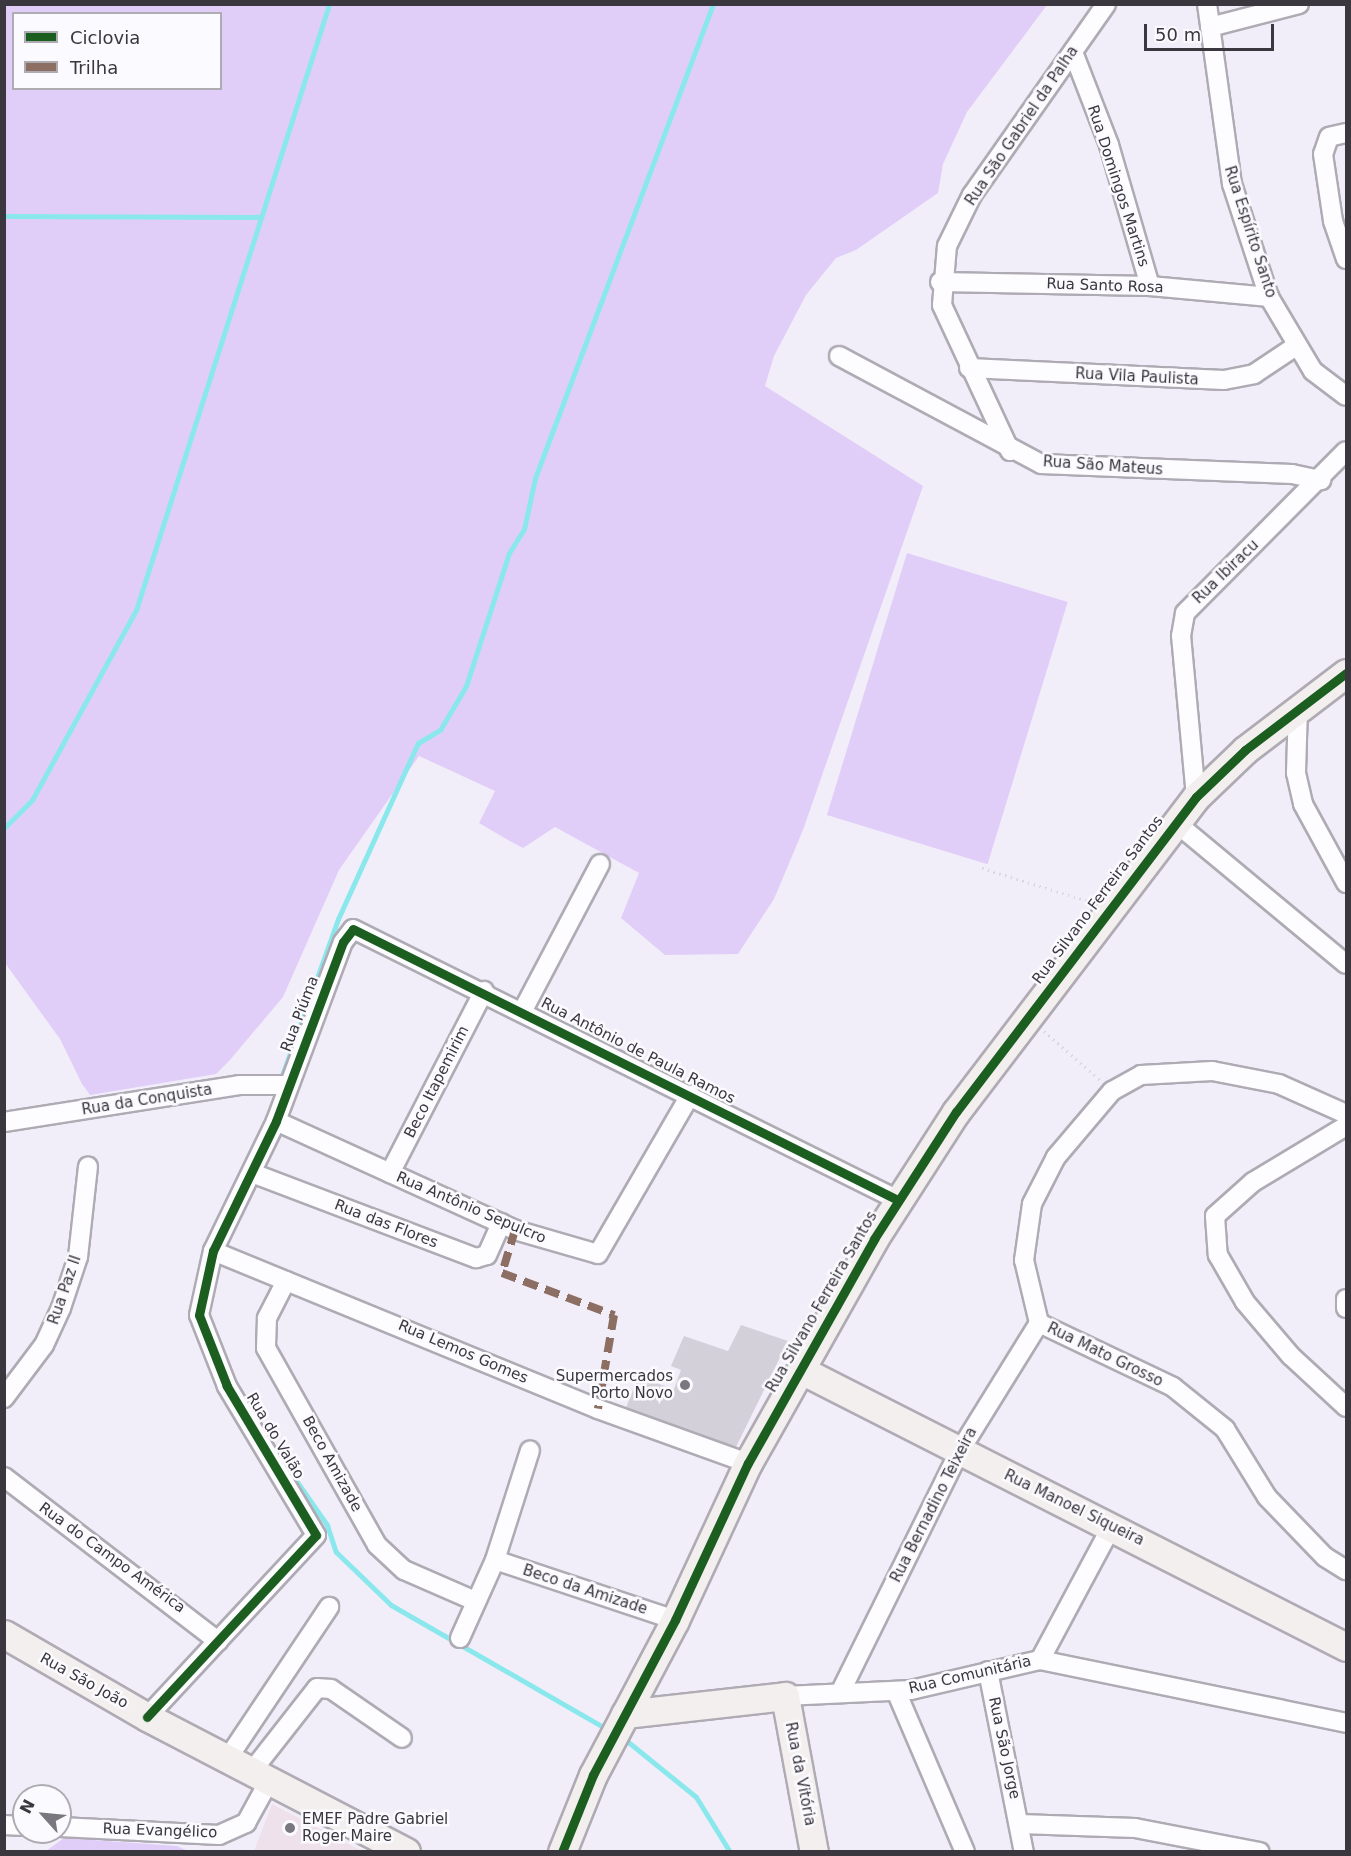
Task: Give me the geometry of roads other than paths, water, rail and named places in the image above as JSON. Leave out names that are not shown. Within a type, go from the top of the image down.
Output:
[{"type":"street","name":"Rua São Gabriel da Palha","points":[[1010,451],[969,368],[942,305],[940,282],[946,246],[972,195],[1106,4]]},
{"type":"street","name":"Rua Espírito Santo","points":[[1208,4],[1232,184],[1269,297],[1296,346],[1313,371],[1347,396]]},
{"type":"street","points":[[1210,27],[1299,4]]},
{"type":"street","name":"Rua Domingos Martins","points":[[1073,52],[1109,145],[1150,286]]},
{"type":"street","points":[[1347,133],[1329,137],[1323,154],[1334,220],[1347,259]]},
{"type":"street","name":"Rua Santo Rosa","points":[[940,282],[1150,286],[1269,297]]},
{"type":"street","name":"Rua Vila Paulista","points":[[969,368],[1224,380],[1254,374],[1296,346]]},
{"type":"street","name":"Rua São Mateus","points":[[840,356],[1010,451],[1041,464],[1071,467],[1292,474],[1321,480]]},
{"type":"street","name":"Rua Ibiracu","points":[[1196,797],[1181,636],[1185,613],[1321,480],[1347,451]]},
{"type":"street","name":"Rua Silvano Ferreira Santos","points":[[562,1851],[625,1714],[675,1620],[748,1463],[898,1200],[1028,1017],[1196,797],[1298,708],[1347,673]]},
{"type":"street","points":[[1298,708],[1296,773],[1304,804],[1347,883]]},
{"type":"street","points":[[1175,822],[1347,964]]},
{"type":"street","points":[[522,1010],[600,864]]},
{"type":"street","name":"Rua Piúma","points":[[276,1121],[343,942],[353,929],[363,930]]},
{"type":"street","name":"Rua Antônio de Paula Ramos","points":[[363,930],[898,1200]]},
{"type":"street","name":"Beco Itapemirim","points":[[390,1173],[484,991]]},
{"type":"street","name":"Rua Mato Grosso","points":[[1347,1114],[1279,1084],[1212,1071],[1141,1075],[1112,1091],[1056,1157],[1032,1204],[1024,1260],[1039,1323],[1173,1388],[1217,1422],[1267,1497],[1325,1557],[1347,1570]]},
{"type":"street","name":"Rua da Conquista","points":[[4,1122],[239,1085],[289,1085]]},
{"type":"street","name":"Rua Antônio Sepulcro","points":[[276,1121],[501,1223],[598,1254],[690,1095]]},
{"type":"street","name":"Rua do Valão","points":[[147,1717],[316,1535],[206,1343],[199,1315],[213,1251],[276,1121]]},
{"type":"street","points":[[1347,1126],[1253,1182],[1215,1216],[1218,1255],[1245,1302],[1291,1356],[1347,1407]]},
{"type":"street","name":"Rua Paz II","points":[[4,1398],[44,1344],[61,1308],[78,1257],[88,1167]]},
{"type":"street","name":"Rua das Flores","points":[[252,1173],[476,1258],[487,1255],[501,1223]]},
{"type":"street","name":"Rua Lemos Gomes","points":[[213,1251],[598,1409],[748,1463]]},
{"type":"street","name":"Beco Amizade","points":[[286,1281],[267,1318],[266,1348],[377,1545],[404,1570],[475,1601]]},
{"type":"street","points":[[1347,1299],[1347,1308]]},
{"type":"street","name":"Rua Bernadino Teixeira","points":[[840,1693],[958,1452],[1039,1323]]},
{"type":"street","name":"Rua Manoel Siqueira","points":[[801,1370],[958,1452],[1112,1526],[1347,1647]]},
{"type":"street","points":[[460,1638],[495,1560],[530,1450]]},
{"type":"street","name":"Rua do Campo América","points":[[4,1477],[218,1641]]},
{"type":"street","points":[[1040,1660],[1112,1526]]},
{"type":"street","name":"Beco da Amizade","points":[[495,1560],[675,1620]]},
{"type":"street","points":[[228,1758],[329,1607]]},
{"type":"street","name":"Rua São João","points":[[4,1634],[147,1717],[406,1851]]},
{"type":"street","name":"Rua Comunitária","points":[[625,1714],[784,1696],[896,1690],[1040,1660],[1347,1723]]},
{"type":"street","name":"Rua São Jorge","points":[[988,1671],[1024,1851]]},
{"type":"street","name":"Rua Evangélico","points":[[72,1828],[219,1835],[246,1822],[260,1776],[317,1688],[331,1689],[402,1738]]},
{"type":"street","points":[[896,1690],[965,1851]]},
{"type":"street","name":"Rua da Vitória","points":[[784,1696],[814,1851]]},
{"type":"street","points":[[1020,1824],[1135,1828],[1260,1851]]},
{"type":"waterway","points":[[4,828],[32,800],[136,610],[329,4]]},
{"type":"waterway","points":[[280,1081],[338,919],[418,743],[440,730],[466,686],[509,553],[524,529],[535,478],[713,4]]},
{"type":"waterway","points":[[4,216],[261,217]]},
{"type":"waterway","points":[[277,1453],[327,1525],[336,1552],[391,1605],[608,1730]]},
{"type":"waterway","points":[[622,1737],[696,1797],[730,1852]]},
{"type":"place","name":"Supermercados Porto Novo","points":[[685,1385]]},
{"type":"place","name":"EMEF Padre Gabriel Roger Maire","points":[[290,1828]]}]
